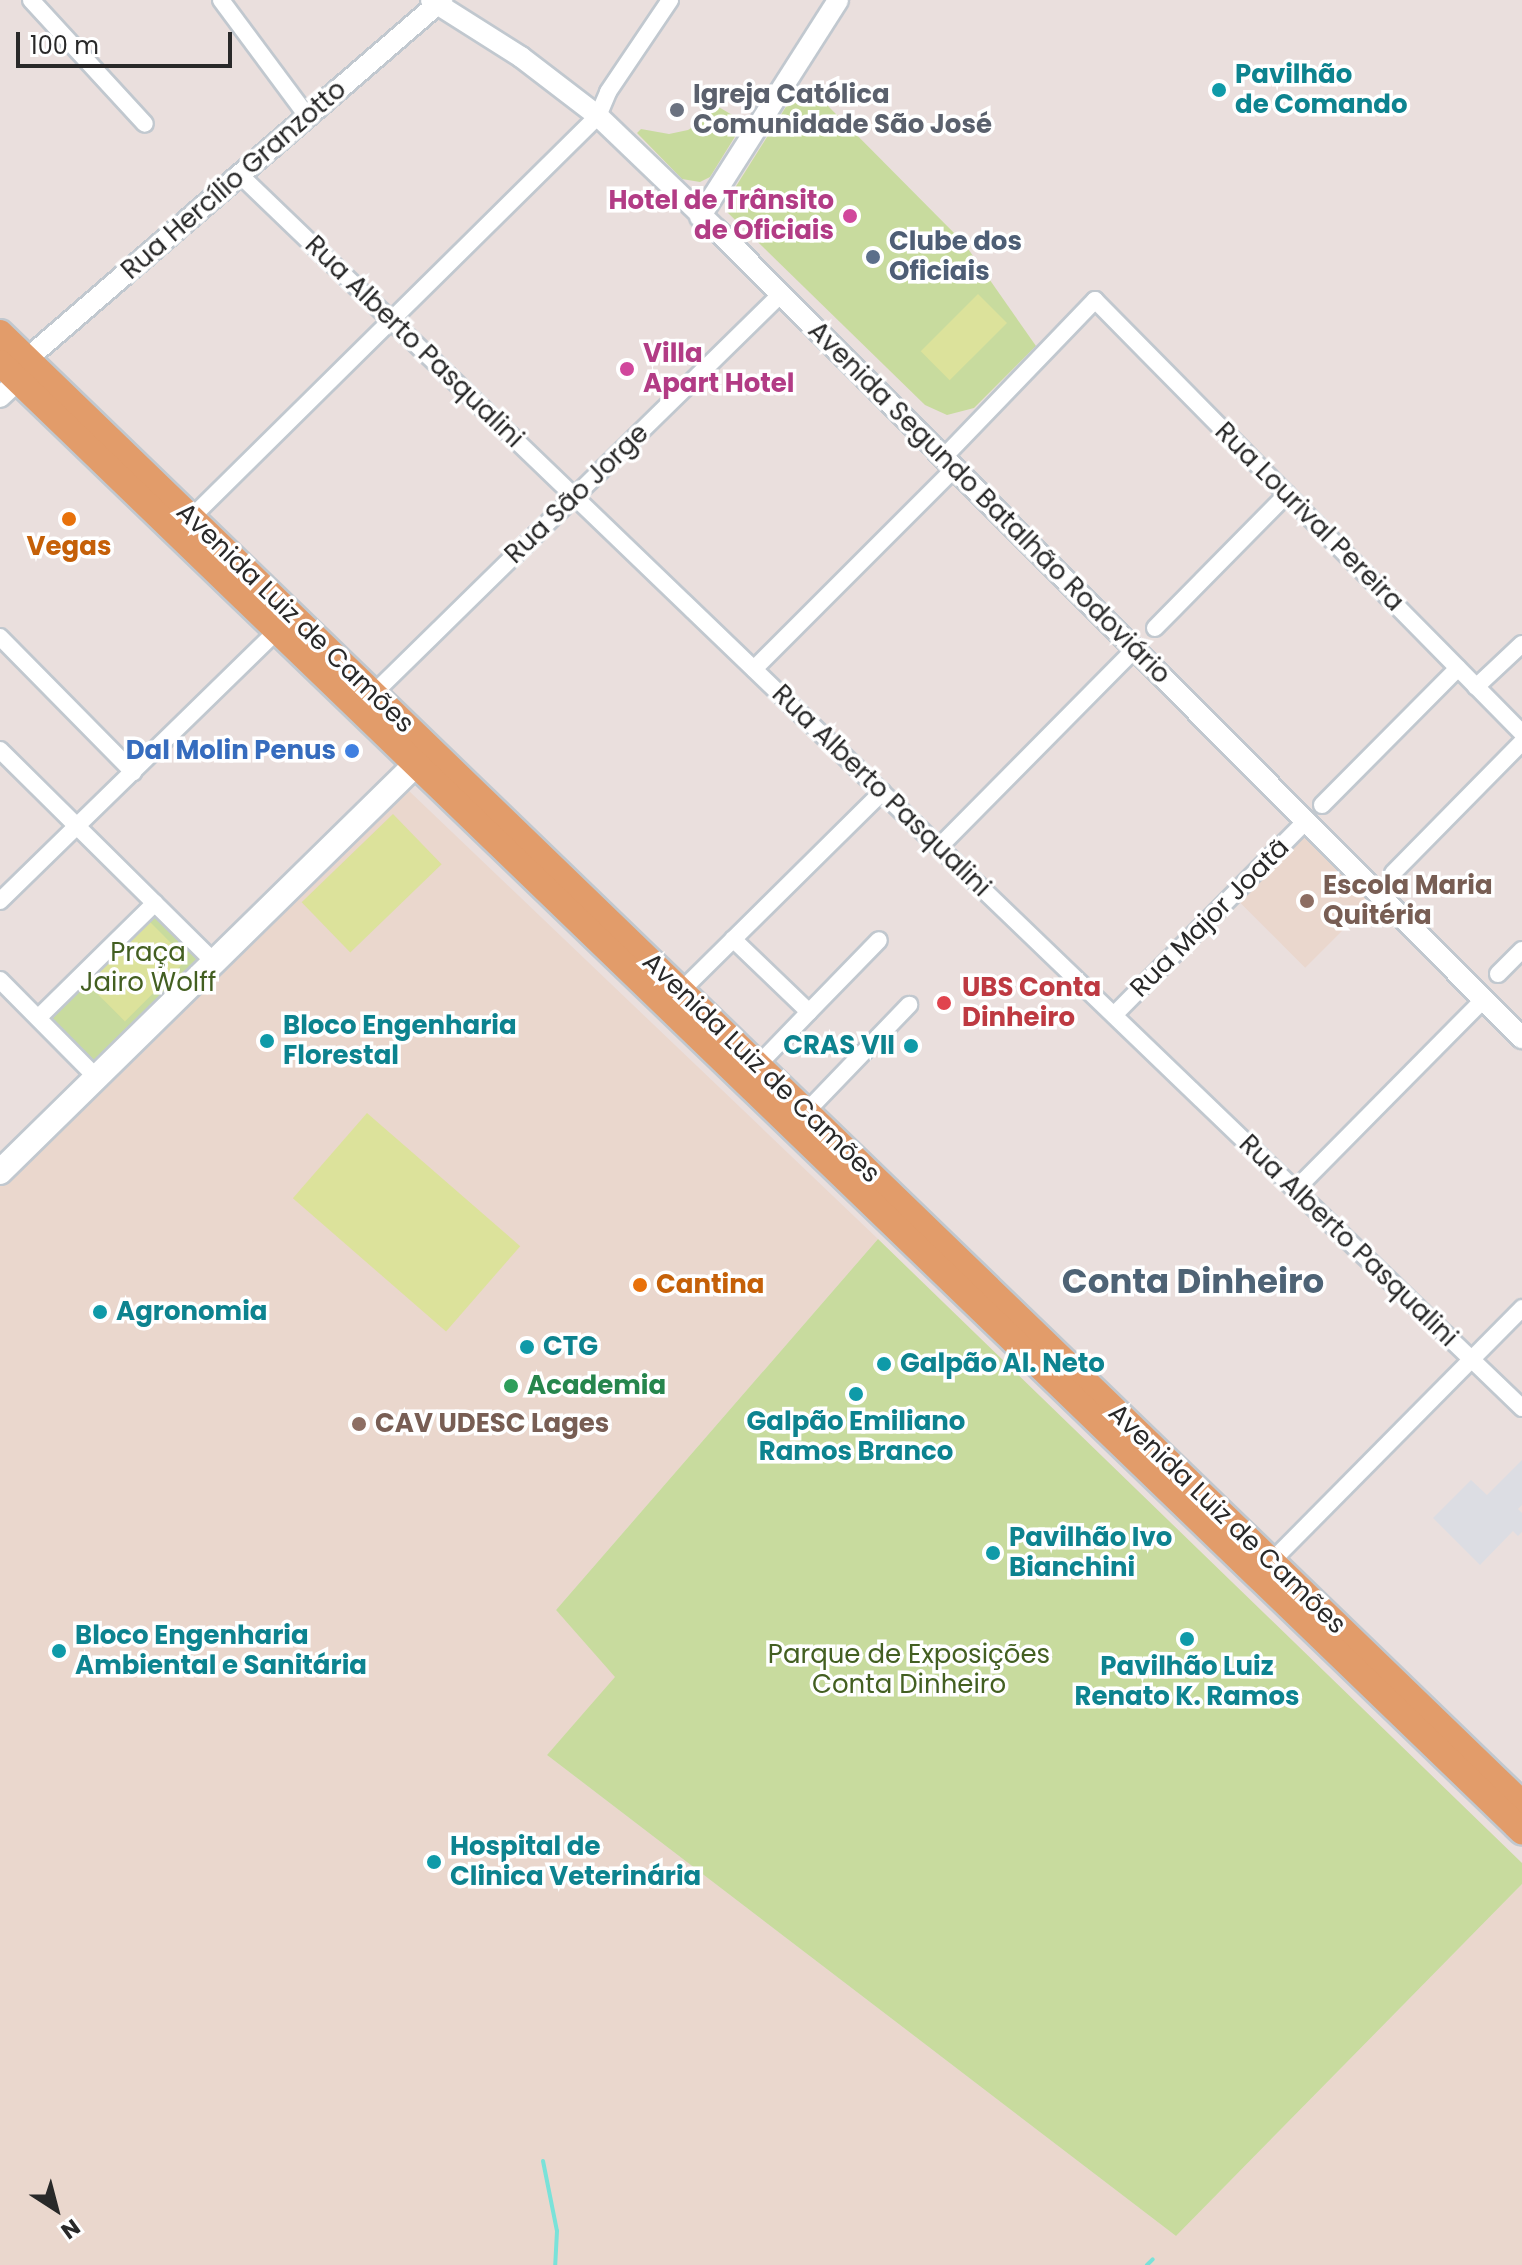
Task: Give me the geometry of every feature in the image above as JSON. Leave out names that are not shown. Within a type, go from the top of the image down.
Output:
[{"type":"main road","name":"Avenida Luiz de Camões","points":[[7,358],[99,459],[843,1176],[925,1241],[1264,1568],[1522,1804]]},
{"type":"main road","name":"Avenida Luiz de Camões","points":[[7,358],[191,518],[870,1173],[925,1241]]},
{"type":"main road","points":[[0,1172],[416,764],[411,744],[365,702],[361,694],[367,688]]},
{"type":"main road","points":[[843,1176],[859,1183],[870,1173]]},
{"type":"main road","name":"Avenida Luiz de Camões","points":[[1264,1568],[1522,1831]]},
{"type":"street","points":[[31,0],[145,124]]},
{"type":"street","points":[[221,0],[307,116]]},
{"type":"street","points":[[191,518],[390,318],[403,311],[598,116],[608,92],[670,0]]},
{"type":"street","points":[[700,217],[838,0]]},
{"type":"street","name":"Rua Hercílio Granzotto","points":[[7,358],[240,175],[437,1]]},
{"type":"street","name":"Avenida Segundo Batalhão Rodoviário","points":[[437,1],[521,57],[598,116],[781,294],[1522,1038]]},
{"type":"street","name":"Rua Alberto Pasqualini","points":[[240,175],[1522,1408]]},
{"type":"street","name":"Rua São Jorge","points":[[367,688],[574,497],[781,294]]},
{"type":"street","name":"Rua Lourival Pereira","points":[[949,463],[1095,300],[1522,733]]},
{"type":"street","points":[[754,669],[949,463]]},
{"type":"street","points":[[1155,628],[1287,494]]},
{"type":"street","points":[[0,901],[277,631]]},
{"type":"street","points":[[0,637],[133,772]]},
{"type":"street","points":[[1476,687],[1522,644]]},
{"type":"street","points":[[939,847],[1135,649]]},
{"type":"street","points":[[1322,805],[1458,668]]},
{"type":"street","points":[[1393,873],[1522,742]]},
{"type":"street","points":[[0,750],[214,962]]},
{"type":"street","points":[[681,991],[882,792]]},
{"type":"street","name":"Rua Major Joatã","points":[[1114,1015],[1306,821]]},
{"type":"street","points":[[38,1018],[155,903]]},
{"type":"street","points":[[733,939],[809,1012]]},
{"type":"street","points":[[758,1065],[879,940]]},
{"type":"street","points":[[1498,974],[1522,950]]},
{"type":"street","points":[[0,980],[96,1077]]},
{"type":"street","points":[[1295,1190],[1484,999]]},
{"type":"street","points":[[806,1112],[909,1005]]},
{"type":"street","points":[[1264,1568],[1522,1308]]},
{"type":"shaded area","name":"CAV UDESC Lages","points":[[407,789],[878,1239],[556,1610],[616,1677],[547,1755],[1176,2236],[1522,1884],[1522,2265],[0,2265],[0,1185]]},
{"type":"shaded area","name":"Escola Maria Quitéria","points":[[1308,832],[1374,898],[1305,968],[1239,901]]},
{"type":"shaded area","points":[[1522,1460],[1522,1505],[1518,1509],[1522,1513],[1522,1532],[1518,1536],[1513,1531],[1480,1565],[1433,1518],[1471,1480],[1487,1495]]},
{"type":"green space","name":"Clube dos Oficiais","points":[[799,86],[827,105],[964,243],[1036,346],[974,408],[947,415],[925,405],[726,211],[728,199]]},
{"type":"green space","points":[[717,106],[744,122],[710,177],[700,182],[682,179],[637,133],[641,129],[669,134],[688,130],[704,120]]},
{"type":"green space","points":[[978,294],[1007,323],[950,380],[921,351]]},
{"type":"green space","points":[[393,814],[442,864],[350,953],[302,902]]},
{"type":"green space","name":"Praça Jairo Wolff","points":[[155,903],[214,962],[98,1078],[39,1019]]},
{"type":"green space","points":[[149,921],[187,959],[125,1021],[87,983]]},
{"type":"green space","points":[[367,1113],[520,1246],[446,1331],[293,1198]]},
{"type":"green space","name":"Parque de Exposições Conta Dinheiro","points":[[878,1239],[1522,1863],[1522,1884],[1176,2236],[547,1755],[615,1677],[556,1610]]},
{"type":"waterway","points":[[543,2161],[557,2231],[555,2265]]},
{"type":"waterway","points":[[1147,2265],[1153,2259]]},
{"type":"place","name":"Pavilhão de Comando","points":[[1219,90]]},
{"type":"place","name":"Igreja Católica Comunidade São José","points":[[677,110]]},
{"type":"place","name":"Hotel de Trânsito de Oficiais","points":[[850,216]]},
{"type":"place","name":"Clube dos Oficiais","points":[[873,257]]},
{"type":"place","name":"Villa Apart Hotel","points":[[627,369]]},
{"type":"place","name":"Vegas","points":[[69,519]]},
{"type":"place","name":"Dal Molin Penus","points":[[352,751]]},
{"type":"place","name":"Escola Maria Quitéria","points":[[1307,901]]},
{"type":"place","name":"UBS Conta Dinheiro","points":[[944,1003]]},
{"type":"place","name":"Bloco Engenharia Florestal","points":[[267,1041]]},
{"type":"place","name":"CRAS VII","points":[[911,1046]]},
{"type":"place","name":"Cantina","points":[[640,1285]]},
{"type":"place","name":"Agronomia","points":[[100,1312]]},
{"type":"place","name":"CTG","points":[[527,1347]]},
{"type":"place","name":"Galpão Al. Neto","points":[[884,1364]]},
{"type":"place","name":"Academia","points":[[511,1386]]},
{"type":"place","name":"Galpão Emiliano Ramos Branco","points":[[856,1394]]},
{"type":"place","name":"CAV UDESC Lages","points":[[359,1424]]},
{"type":"place","name":"Pavilhão Ivo Bianchini","points":[[993,1553]]},
{"type":"place","name":"Pavilhão Luiz Renato K. Ramos","points":[[1187,1639]]},
{"type":"place","name":"Bloco Engenharia Ambiental e Sanitária","points":[[59,1651]]},
{"type":"place","name":"Hospital de Clinica Veterinária","points":[[434,1862]]},
{"type":"district","name":"Conta Dinheiro","points":[[1193,1282]]}]
